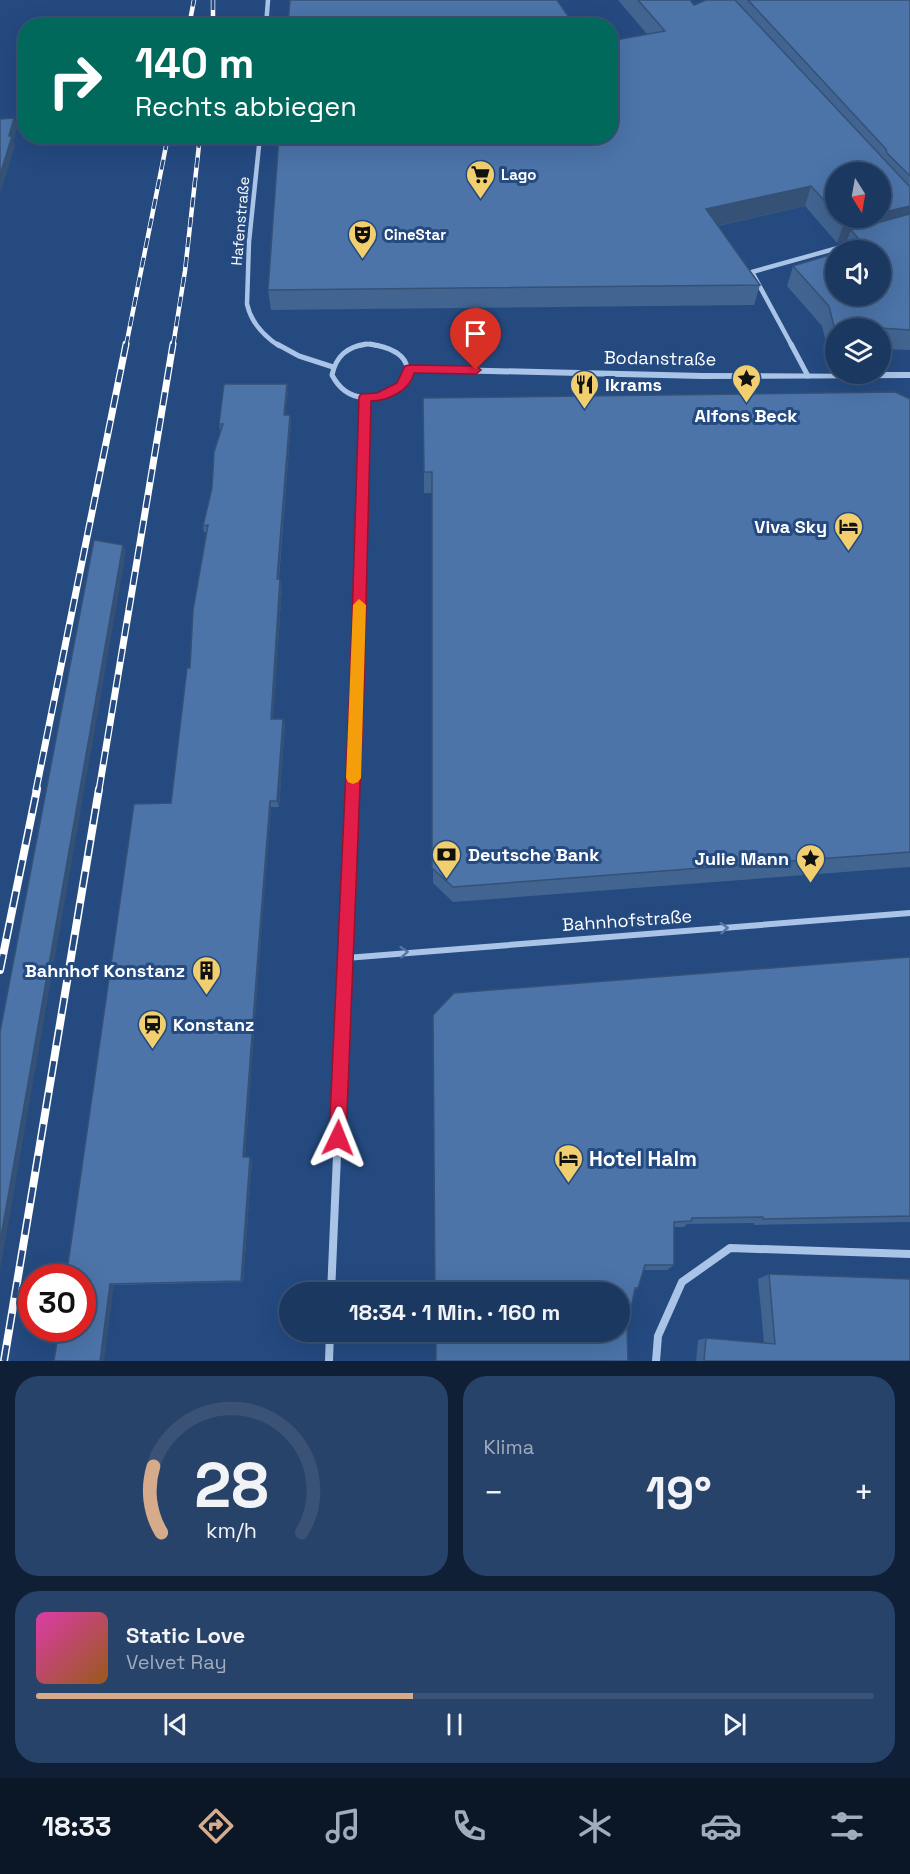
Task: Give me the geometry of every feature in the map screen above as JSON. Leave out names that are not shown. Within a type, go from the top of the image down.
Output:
[{"type":"street","points":[[267,18],[268,0]]},
{"type":"street","name":"Hafenstraße","points":[[259,144],[247,239],[247,302],[252,319],[265,335],[284,348],[304,358],[333,366]]},
{"type":"street","points":[[808,376],[752,272],[825,252]]},
{"type":"street","points":[[380,344],[400,353],[407,360],[409,369],[407,378],[401,386],[378,397],[365,397],[343,390],[332,375],[333,366],[338,358],[356,346],[380,344]]},
{"type":"street","name":"Bodanstraße","points":[[409,369],[703,376],[910,375]]},
{"type":"street","points":[[331,1282],[357,685],[365,397]]},
{"type":"street","name":"Bahnhofstraße","points":[[346,958],[910,913]]},
{"type":"street","points":[[656,1361],[658,1336],[682,1282],[730,1248],[910,1254]]},
{"type":"street","points":[[328,1361],[329,1342]]},
{"type":"building","points":[[290,0],[557,0],[569,18],[289,18]]},
{"type":"building","name":"Lago","points":[[638,0],[690,0],[694,5],[706,0],[735,0],[887,162],[825,162],[825,201],[811,186],[706,209],[760,285],[268,290],[278,144],[618,144],[618,40],[665,31]]},
{"type":"building","points":[[748,0],[910,0],[910,176],[887,153],[886,149]]},
{"type":"building","points":[[14,118],[9,136],[12,136],[0,175],[0,119]]},
{"type":"building","name":"Lago","points":[[891,167],[910,187],[910,206],[891,210]]},
{"type":"building","points":[[910,214],[910,330],[891,329],[891,318],[832,318],[829,306],[891,306],[891,240],[860,240],[851,230],[891,228],[891,219]]},
{"type":"building","points":[[825,256],[825,302],[793,266]]},
{"type":"building","points":[[224,384],[287,384],[284,415],[290,415],[277,579],[280,579],[271,719],[283,719],[277,801],[270,801],[258,954],[243,1157],[250,1157],[241,1281],[110,1284],[100,1361],[54,1361],[57,1342],[96,1342],[96,1264],[68,1264],[134,804],[171,803],[187,668],[190,668],[193,610],[208,525],[203,526],[212,488],[214,452],[223,424],[219,424]]},
{"type":"building","points":[[895,392],[910,399],[910,852],[453,887],[432,868],[432,472],[424,472],[423,398]]},
{"type":"building","points":[[94,540],[123,545],[0,1242],[0,1032]]},
{"type":"building","points":[[910,957],[910,1216],[692,1218],[691,1221],[674,1222],[674,1265],[645,1265],[638,1288],[635,1288],[630,1313],[630,1282],[435,1282],[433,1015],[454,993]]},
{"type":"building","points":[[769,1274],[910,1279],[910,1361],[704,1361],[706,1338],[775,1344]]},
{"type":"building","points":[[436,1342],[627,1342],[628,1361],[436,1361]]},
{"type":"railway","points":[[191,18],[194,0]]},
{"type":"railway","points":[[213,0],[213,18]]},
{"type":"railway","points":[[126,346],[166,144]]},
{"type":"railway","points":[[173,346],[185,271],[199,144]]},
{"type":"railway","points":[[36,790],[126,344]]},
{"type":"railway","points":[[99,790],[173,344]]},
{"type":"railway","points":[[0,970],[37,789]]},
{"type":"railway","points":[[4,1361],[99,789]]},
{"type":"slow traffic","points":[[353,778],[359,605]]},
{"type":"place","name":"Lago","points":[[480,200]]},
{"type":"place","name":"CineStar","points":[[363,260]]},
{"type":"place","name":"Alfons Beck","points":[[746,404]]},
{"type":"place","name":"Ikrams","points":[[584,410]]},
{"type":"place","name":"Viva Sky","points":[[848,552]]},
{"type":"place","name":"Deutsche Bank","points":[[447,880]]},
{"type":"place","name":"Julie Mann","points":[[810,884]]},
{"type":"place","name":"Bahnhof Konstanz","points":[[206,996]]},
{"type":"place","name":"Konstanz","points":[[152,1050]]},
{"type":"place","name":"Hotel Halm","points":[[568,1184]]},
{"type":"route","points":[[338,1138],[357,685],[365,397],[378,397],[391,393],[401,386],[407,378],[409,369],[476,370]]}]
